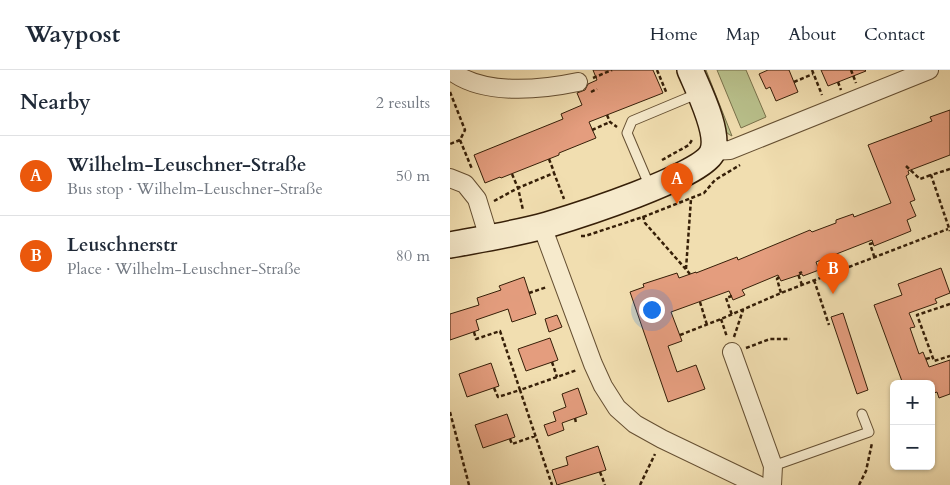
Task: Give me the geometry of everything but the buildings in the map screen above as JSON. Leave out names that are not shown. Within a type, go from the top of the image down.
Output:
[{"type":"street","points":[[450,70],[480,85],[503,88],[584,87]]},
{"type":"street","points":[[450,245],[489,238],[532,215],[644,174],[694,169],[705,162],[713,151],[714,132],[690,70]]},
{"type":"street","points":[[713,151],[730,150],[929,70]]},
{"type":"street","points":[[450,178],[465,184],[477,199],[489,238]]},
{"type":"street","points":[[532,215],[593,364],[603,386],[617,408],[635,424],[662,439],[758,485]]},
{"type":"street","points":[[732,352],[773,466],[772,485]]},
{"type":"lane","points":[[644,174],[627,133],[632,120],[671,105],[702,100]]},
{"type":"lane","points":[[773,466],[868,432],[862,414]]},
{"type":"path","points":[[584,87],[607,71],[612,70]]},
{"type":"path","points":[[657,70],[671,105]]},
{"type":"path","points":[[812,70],[828,110]]},
{"type":"path","points":[[794,82],[813,74]]},
{"type":"path","points":[[584,87],[597,90]]},
{"type":"path","points":[[450,92],[465,130],[460,140],[450,144]]},
{"type":"path","points":[[592,130],[610,122],[607,115]]},
{"type":"path","points":[[644,174],[689,145],[695,133]]},
{"type":"path","points":[[549,159],[565,200],[556,202]]},
{"type":"path","points":[[906,166],[920,179],[950,169]]},
{"type":"path","points":[[490,203],[518,188],[554,173]]},
{"type":"path","points":[[512,174],[532,215]]},
{"type":"path","points":[[680,335],[874,256],[949,230],[931,175]]},
{"type":"path","points":[[686,269],[691,199]]},
{"type":"path","points":[[516,212],[532,215]]},
{"type":"path","points":[[643,218],[690,274]]},
{"type":"path","points":[[873,243],[870,244],[874,256]]},
{"type":"path","points":[[802,272],[798,274],[802,285]]},
{"type":"path","points":[[780,277],[777,279],[781,293]]},
{"type":"path","points":[[814,280],[829,325]]},
{"type":"path","points":[[732,296],[726,298],[732,315]]},
{"type":"path","points":[[700,302],[708,325]]},
{"type":"path","points":[[933,304],[935,309]]},
{"type":"path","points":[[948,358],[934,361],[917,315],[950,304]]},
{"type":"path","points":[[743,310],[734,333],[732,352],[770,340],[790,339]]},
{"type":"path","points":[[913,322],[919,320]]},
{"type":"path","points":[[474,332],[476,339],[500,331],[552,485]]},
{"type":"path","points":[[926,359],[932,357]]},
{"type":"path","points":[[552,362],[557,377]]},
{"type":"path","points":[[494,388],[498,397],[593,364]]},
{"type":"path","points":[[450,412],[469,485]]},
{"type":"path","points":[[575,418],[576,423]]},
{"type":"path","points":[[859,485],[866,471],[872,445],[868,432]]},
{"type":"path","points":[[510,439],[512,444],[535,436]]},
{"type":"path","points":[[640,485],[662,439]]},
{"type":"path","points":[[600,472],[605,485]]},
{"type":"green space","points":[[698,70],[706,70],[732,136],[726,132],[716,117]]},
{"type":"green space","points":[[717,70],[746,70],[766,117],[741,128]]},
{"type":"place","name":"Wilhelm-Leuschner-Straße","points":[[677,204]]},
{"type":"place","name":"Leuschnerstr","points":[[833,294]]}]
